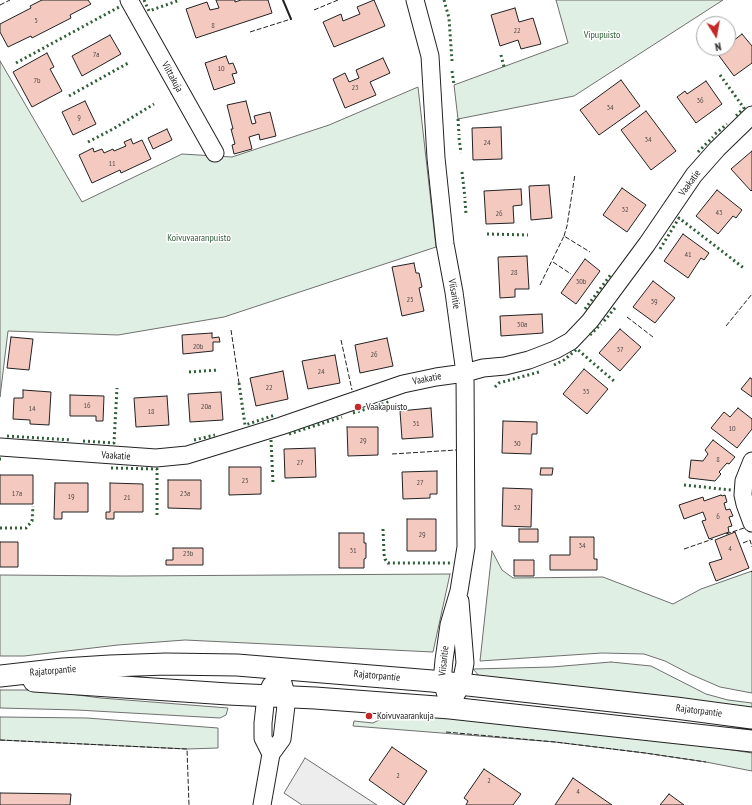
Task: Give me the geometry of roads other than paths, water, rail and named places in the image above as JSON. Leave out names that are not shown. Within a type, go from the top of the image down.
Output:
[{"type":"main road","name":"Rajatorpantie","points":[[0,677],[63,669],[166,664],[237,665],[452,684],[676,708],[752,718]]},
{"type":"main road","name":"Rajatorpantie","points":[[0,677],[62,684],[450,708],[752,741]]},
{"type":"street","name":"Viittakuja","points":[[129,0],[215,153]]},
{"type":"street","name":"Viisaritie","points":[[415,0],[430,56],[436,158],[445,244],[454,292],[465,373],[466,547],[459,591],[465,663],[452,684],[450,708]]},
{"type":"street","name":"Vaakatie","points":[[0,447],[156,458],[187,455],[230,443],[403,384],[465,373],[483,368],[505,366],[529,360],[555,350],[571,340],[590,321],[647,244],[694,175],[717,149],[752,115]]},
{"type":"street","points":[[752,461],[744,481],[743,495],[752,523]]},
{"type":"street","points":[[271,754],[263,738],[266,696],[279,669]]},
{"type":"street","points":[[262,805],[271,754],[282,739],[287,697],[279,669]]},
{"type":"place","name":"Vaakapuisto","points":[[358,407]]},
{"type":"place","name":"Koivuvaarankuja","points":[[369,716]]},
{"type":"park label","name":"Vipupuisto","points":[[602,35]]},
{"type":"park label","name":"Koivuvaaranpuisto","points":[[199,238]]}]
